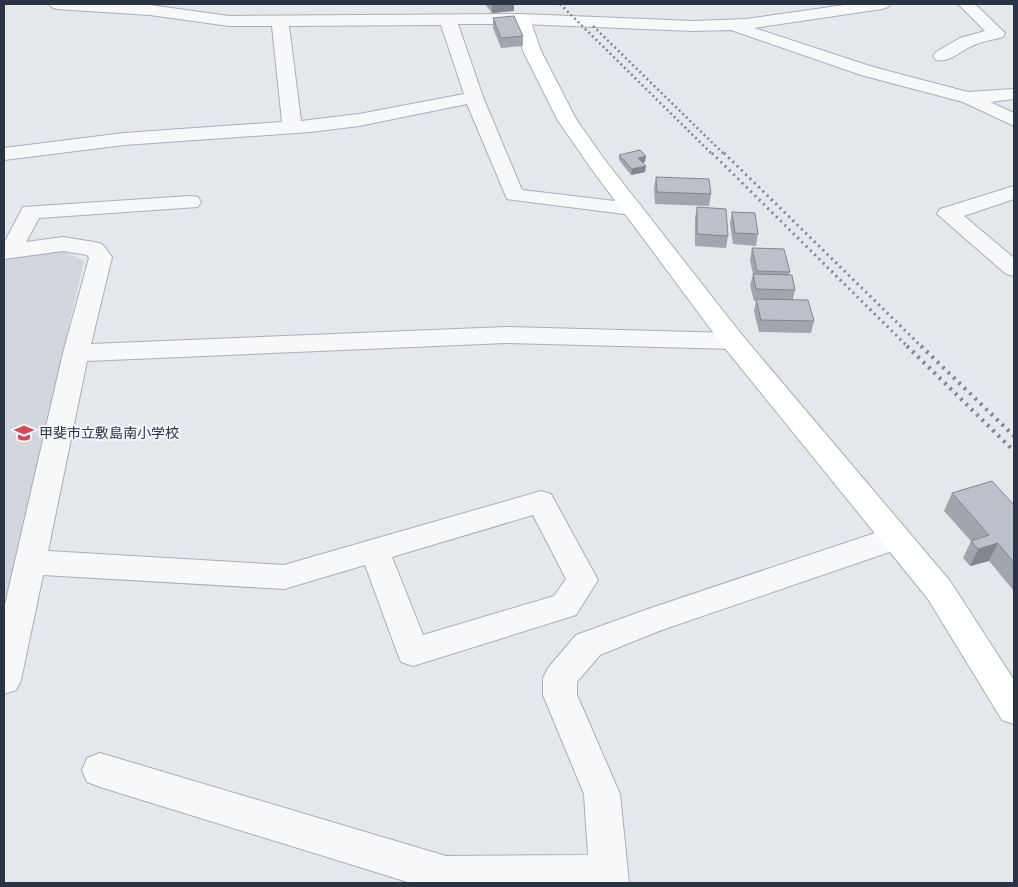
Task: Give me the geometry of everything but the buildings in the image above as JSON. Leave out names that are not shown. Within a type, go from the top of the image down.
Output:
[{"type":"street","points":[[57,4],[149,7],[229,21],[522,20],[600,24],[727,25],[787,19],[872,4]]},
{"type":"street","points":[[942,56],[966,42],[997,33],[966,4]]},
{"type":"street","points":[[280,20],[292,128]]},
{"type":"street","points":[[448,20],[474,97],[514,195],[632,209]]},
{"type":"street","points":[[522,20],[532,51],[568,118],[597,163],[733,341],[939,590],[1014,709]]},
{"type":"street","points":[[727,25],[867,71],[968,98],[1014,120]]},
{"type":"street","points":[[968,98],[1014,94]]},
{"type":"street","points":[[4,154],[124,139],[292,128],[359,120],[474,97]]},
{"type":"street","points":[[1014,192],[948,214],[1014,269]]},
{"type":"street","points":[[7,252],[31,212],[190,202]]},
{"type":"street","points":[[4,680],[76,353],[101,257],[94,249],[63,244],[7,252]]},
{"type":"street","points":[[76,353],[506,335],[733,341]]},
{"type":"street","points":[[30,562],[284,577],[541,502],[582,580],[564,606],[413,652],[375,551]]},
{"type":"street","points":[[100,770],[446,875],[609,879],[602,794],[560,694],[560,678],[565,671],[588,645],[648,622],[896,538]]},
{"type":"shaded area","name":"甲斐市立敷島南小学校","points":[[60,249],[84,261],[4,606],[4,260]]},
{"type":"railway","points":[[560,4],[713,155]]},
{"type":"railway","points":[[593,26],[725,155]]},
{"type":"railway","points":[[712,153],[908,347]]},
{"type":"railway","points":[[724,153],[922,347]]},
{"type":"railway","points":[[907,346],[1014,451]]},
{"type":"railway","points":[[921,346],[1014,436]]},
{"type":"place","name":"甲斐市立敷島南小学校","points":[[24,433]]}]
